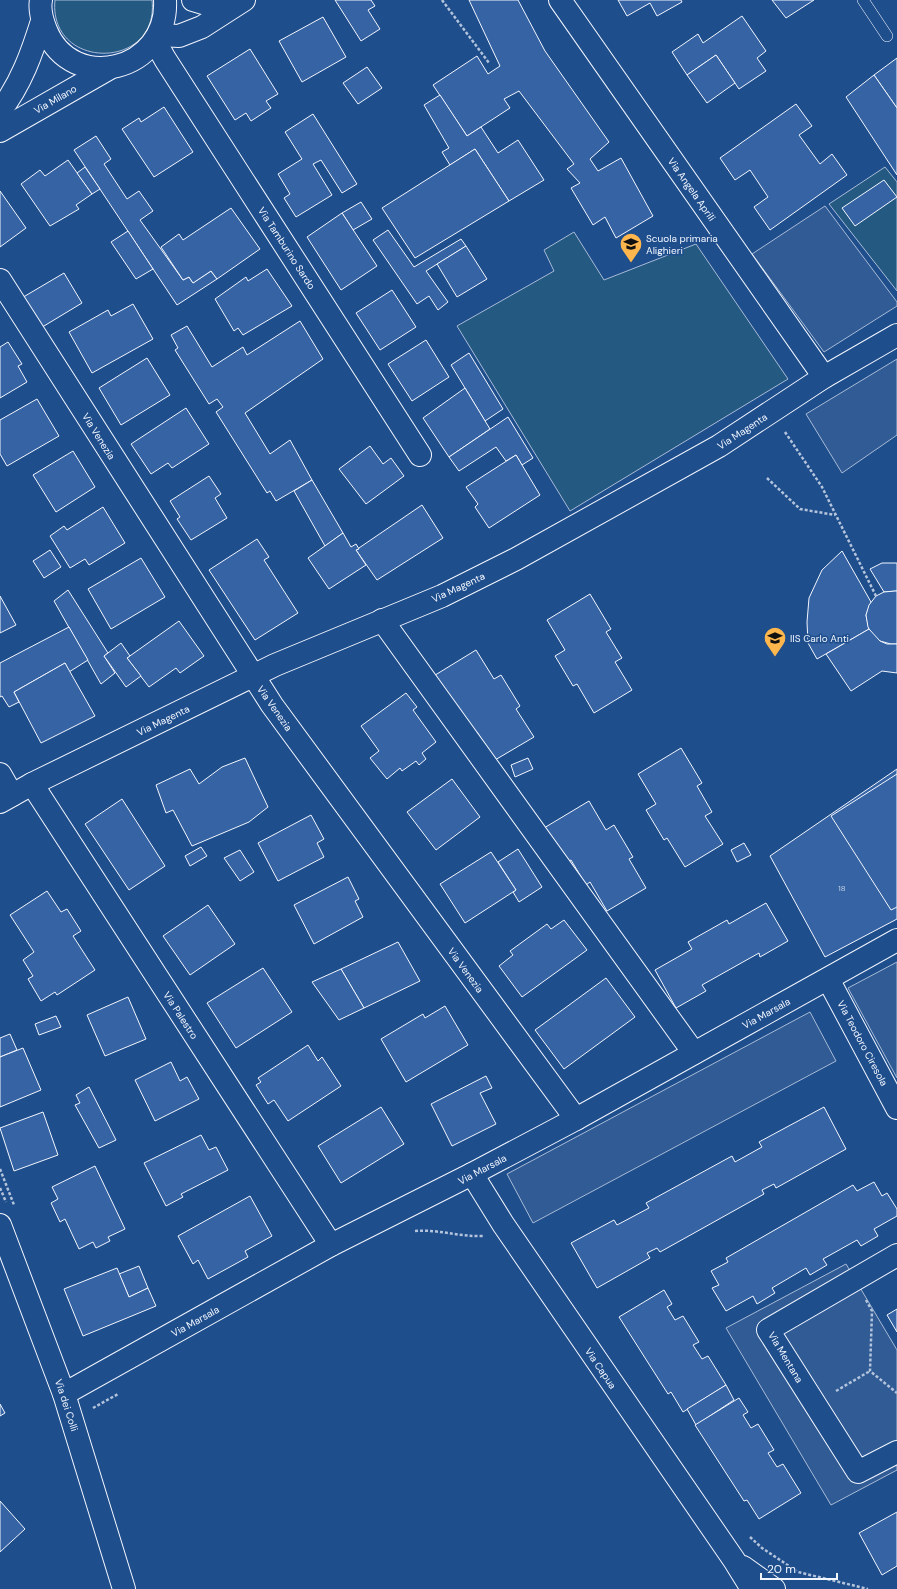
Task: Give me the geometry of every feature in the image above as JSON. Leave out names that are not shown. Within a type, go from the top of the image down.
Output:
[{"type":"street","points":[[41,10],[49,38],[60,51],[75,62],[92,67],[110,68],[123,65],[146,51],[156,38],[165,15],[165,0]]},
{"type":"street","points":[[193,0],[235,5]]},
{"type":"street","name":"Via Angela Aprili","points":[[560,0],[824,377]]},
{"type":"street","points":[[156,38],[178,36],[202,27],[235,5]]},
{"type":"street","points":[[0,111],[8,101],[31,57],[41,10]]},
{"type":"street","name":"Via Tamburino Sardo","points":[[156,38],[165,59],[420,455]]},
{"type":"street","name":"Via Milano","points":[[0,131],[110,68]]},
{"type":"street","name":"Via Venezia","points":[[0,280],[252,676],[576,1119]]},
{"type":"street","name":"Via Magenta","points":[[6,799],[32,784],[275,665],[442,596],[516,559],[719,446],[824,377],[897,335]]},
{"type":"street","points":[[382,620],[694,1053]]},
{"type":"street","points":[[0,774],[6,799]]},
{"type":"street","name":"Via Palestro","points":[[32,784],[331,1245]]},
{"type":"street","name":"Via Marsala","points":[[64,1394],[331,1245],[472,1174],[576,1119],[897,940]]},
{"type":"street","name":"Via Teodoro Ciresola","points":[[828,979],[897,1108]]},
{"type":"street","name":"Via Capua","points":[[472,1174],[503,1224],[734,1560],[752,1589]]},
{"type":"street","name":"Via dei Colli","points":[[0,1225],[64,1394],[124,1589]]},
{"type":"street","name":"Via Mentana","points":[[897,1255],[768,1330],[858,1472],[897,1452]]},
{"type":"street","points":[[734,1560],[736,1589]]},
{"type":"street","name":"Via Capua","points":[[734,1560],[763,1583],[774,1589]]},
{"type":"lane","points":[[863,0],[887,36]]},
{"type":"path","points":[[442,0],[489,62]]},
{"type":"path","points":[[772,412],[822,487],[876,596]]},
{"type":"path","points":[[767,478],[800,509],[835,515]]},
{"type":"path","points":[[412,1231],[431,1230],[464,1237],[485,1236],[503,1224]]},
{"type":"path","points":[[855,1280],[872,1310],[870,1371]]},
{"type":"path","points":[[870,1371],[897,1393]]},
{"type":"path","points":[[815,1404],[870,1371]]},
{"type":"path","points":[[88,1411],[122,1392]]},
{"type":"path","points":[[746,1534],[762,1548],[798,1572],[868,1589]]},
{"type":"shaded area","points":[[55,0],[152,0],[150,23],[139,40],[123,50],[104,53],[85,50],[68,40],[57,23]]},
{"type":"shaded area","points":[[885,167],[897,182],[897,291],[829,204]]},
{"type":"shaded area","points":[[825,206],[897,302],[897,306],[824,352],[752,254]]},
{"type":"shaded area","points":[[574,232],[604,280],[696,244],[788,379],[570,511],[457,326],[554,271],[544,250]]},
{"type":"shaded area","points":[[897,359],[897,435],[842,473],[806,414]]},
{"type":"shaded area","points":[[897,962],[897,1078],[848,988]]},
{"type":"shaded area","points":[[810,1012],[836,1061],[533,1223],[507,1174]]},
{"type":"shaded area","points":[[846,1264],[897,1350],[897,1470],[831,1505],[726,1328]]},
{"type":"building","points":[[335,0],[371,0],[375,6],[368,10],[380,29],[361,41]]},
{"type":"building","points":[[469,0],[518,0],[545,51],[609,142],[590,159],[598,171],[621,158],[653,216],[616,238],[605,217],[593,225],[571,188],[580,183],[567,169],[574,164],[519,91],[504,99],[510,108],[467,136],[433,85],[477,56],[488,74],[500,66]]},
{"type":"building","points":[[618,0],[681,0],[682,2],[657,16],[650,3],[627,16]]},
{"type":"building","points":[[772,0],[814,0],[786,18]]},
{"type":"building","points":[[742,16],[766,51],[757,58],[766,71],[739,89],[716,55],[687,75],[672,52],[698,34],[703,43]]},
{"type":"building","points":[[323,17],[346,57],[302,82],[279,41]]},
{"type":"building","points":[[250,49],[278,94],[266,101],[271,108],[251,121],[246,113],[235,120],[207,76]]},
{"type":"building","points":[[716,55],[735,83],[707,103],[687,75]]},
{"type":"building","points":[[897,58],[897,108],[874,75]]},
{"type":"building","points":[[367,67],[382,88],[358,104],[343,83]]},
{"type":"building","points":[[874,75],[897,108],[897,175],[846,97]]},
{"type":"building","points":[[440,95],[467,136],[481,127],[498,153],[518,140],[544,180],[509,201],[475,149],[450,165],[442,152],[449,148],[424,105]]},
{"type":"building","points":[[796,104],[812,126],[799,135],[820,164],[832,154],[847,175],[770,230],[754,207],[768,197],[750,170],[735,180],[720,158]]},
{"type":"building","points":[[164,107],[193,152],[154,177],[122,129],[139,118],[141,122]]},
{"type":"building","points":[[313,114],[357,184],[342,193],[321,160],[313,164],[332,195],[296,217],[284,198],[290,194],[278,174],[302,159],[285,132]]},
{"type":"building","points":[[96,136],[111,159],[104,164],[127,199],[139,191],[153,211],[140,220],[183,280],[189,277],[193,283],[211,271],[217,279],[177,305],[74,150]]},
{"type":"building","points":[[475,149],[509,201],[415,258],[382,208]]},
{"type":"building","points":[[68,160],[92,194],[76,205],[79,209],[50,226],[21,184],[40,170],[45,176]]},
{"type":"building","points":[[85,167],[100,189],[92,194],[77,173]]},
{"type":"building","points":[[884,180],[897,197],[855,226],[842,208]]},
{"type":"building","points":[[0,191],[26,228],[0,247]]},
{"type":"building","points":[[361,202],[372,219],[353,230],[342,213]]},
{"type":"building","points":[[231,208],[260,249],[217,279],[211,271],[193,283],[189,277],[183,280],[161,247],[179,234],[183,240]]},
{"type":"building","points":[[342,213],[377,266],[341,290],[307,237]]},
{"type":"building","points":[[388,230],[414,267],[461,239],[466,246],[426,271],[448,302],[438,310],[429,296],[417,304],[373,240]]},
{"type":"building","points":[[128,231],[153,269],[136,279],[111,242]]},
{"type":"building","points":[[466,246],[487,279],[457,297],[437,264]]},
{"type":"building","points":[[267,269],[292,306],[243,335],[238,328],[234,331],[215,299],[246,277],[248,281]]},
{"type":"building","points":[[64,273],[82,303],[39,329],[20,299]]},
{"type":"building","points":[[392,290],[416,327],[380,350],[356,313]]},
{"type":"building","points":[[133,304],[153,339],[92,373],[69,332],[108,310],[111,316]]},
{"type":"building","points":[[300,321],[323,359],[245,413],[270,454],[290,440],[312,480],[276,501],[270,491],[267,493],[216,412],[223,407],[217,399],[209,404],[175,350],[178,348],[171,335],[187,326],[212,367],[243,347],[247,355]]},
{"type":"building","points":[[426,340],[449,377],[412,401],[388,364]]},
{"type":"building","points":[[8,342],[22,364],[18,366],[27,382],[0,398],[0,347]]},
{"type":"building","points":[[469,353],[503,409],[485,421],[451,365]]},
{"type":"building","points":[[147,358],[170,395],[121,425],[99,388]]},
{"type":"building","points":[[465,388],[490,429],[449,457],[423,418]]},
{"type":"building","points":[[37,399],[59,436],[7,466],[0,454],[0,420]]},
{"type":"building","points":[[186,408],[209,444],[172,468],[168,463],[151,474],[131,444]]},
{"type":"building","points":[[508,417],[533,458],[522,465],[516,455],[506,461],[496,447],[459,471],[449,457]]},
{"type":"building","points":[[370,446],[383,464],[391,458],[404,476],[366,504],[339,469]]},
{"type":"building","points":[[73,451],[95,487],[56,512],[33,475]]},
{"type":"building","points":[[516,455],[540,495],[489,528],[475,507],[478,504],[466,487]]},
{"type":"building","points":[[209,476],[221,494],[215,498],[227,518],[191,540],[177,519],[180,517],[170,501]]},
{"type":"building","points":[[312,480],[343,533],[325,546],[294,491]]},
{"type":"building","points":[[422,505],[443,538],[377,580],[356,550]]},
{"type":"building","points":[[103,507],[125,543],[89,565],[85,559],[70,568],[50,536],[64,526],[67,530]]},
{"type":"building","points":[[343,533],[351,547],[356,544],[359,549],[356,550],[366,565],[329,589],[308,558]]},
{"type":"building","points":[[257,539],[269,557],[264,560],[298,613],[255,640],[209,570]]},
{"type":"building","points":[[50,550],[61,567],[44,578],[33,561]]},
{"type":"building","points":[[842,551],[871,602],[866,615],[869,629],[817,659],[808,643],[807,622],[809,598],[822,570]]},
{"type":"building","points":[[141,558],[165,597],[111,629],[88,589]]},
{"type":"building","points":[[882,563],[897,563],[897,591],[884,592],[870,569]]},
{"type":"building","points":[[68,590],[108,653],[104,656],[115,673],[101,684],[54,601]]},
{"type":"building","points":[[897,591],[897,644],[891,644],[880,641],[872,634],[868,627],[866,615],[869,605],[876,596],[884,592]]},
{"type":"building","points":[[590,594],[611,629],[606,632],[622,658],[615,662],[632,690],[594,713],[577,684],[573,686],[555,656],[565,650],[547,620]]},
{"type":"building","points":[[0,596],[16,625],[0,633]]},
{"type":"building","points":[[179,621],[204,656],[180,673],[176,668],[149,687],[127,658]]},
{"type":"building","points":[[69,627],[88,660],[69,672],[65,663],[14,692],[19,702],[9,707],[2,696],[0,697],[0,663]]},
{"type":"building","points":[[869,629],[880,641],[887,644],[897,644],[897,673],[882,671],[851,691],[826,654]]},
{"type":"building","points":[[121,643],[130,656],[127,658],[141,676],[126,687],[104,656]]},
{"type":"building","points":[[476,650],[494,679],[501,675],[520,706],[516,709],[534,737],[495,760],[477,732],[473,734],[432,677]]},
{"type":"building","points":[[65,663],[95,716],[41,743],[14,692]]},
{"type":"building","points":[[406,693],[417,707],[413,710],[436,742],[422,753],[426,759],[419,765],[416,761],[402,771],[400,768],[387,779],[370,758],[379,751],[361,726]]},
{"type":"building","points":[[681,748],[702,783],[697,786],[712,812],[705,816],[723,844],[685,867],[667,838],[664,840],[646,810],[656,804],[638,774]]},
{"type":"building","points":[[245,758],[268,807],[249,822],[192,846],[173,810],[166,813],[156,785],[190,769],[199,784],[222,767]]},
{"type":"building","points":[[528,758],[533,769],[515,777],[511,765]]},
{"type":"building","points":[[897,769],[897,919],[825,957],[770,856]]},
{"type":"building","points":[[897,774],[897,907],[891,910],[831,816]]},
{"type":"building","points":[[452,779],[480,817],[436,850],[407,812]]},
{"type":"building","points":[[122,799],[165,866],[129,890],[85,824]]},
{"type":"building","points":[[589,801],[606,830],[614,825],[633,857],[629,859],[646,888],[607,911],[590,882],[586,885],[571,860],[565,863],[544,828]]},
{"type":"building","points":[[311,815],[324,839],[317,843],[324,857],[278,881],[258,843]]},
{"type":"building","points":[[744,843],[751,855],[737,862],[731,850]]},
{"type":"building","points":[[201,847],[207,856],[190,866],[185,856]]},
{"type":"building","points":[[518,849],[542,887],[519,902],[513,892],[516,890],[498,862]]},
{"type":"building","points":[[240,850],[254,872],[240,881],[224,858]]},
{"type":"building","points":[[491,852],[516,890],[465,923],[440,884]]},
{"type":"building","points":[[348,877],[359,899],[355,901],[363,917],[314,944],[294,905]]},
{"type":"building","points":[[47,891],[61,912],[67,909],[81,931],[73,936],[95,970],[57,995],[55,992],[41,1001],[28,979],[33,976],[23,960],[34,952],[10,915]]},
{"type":"building","points":[[766,903],[788,941],[760,957],[759,953],[702,985],[706,991],[676,1008],[655,970],[692,949],[688,942],[727,920],[729,924]]},
{"type":"building","points":[[208,905],[235,944],[190,975],[163,936]]},
{"type":"building","points":[[564,920],[587,950],[522,997],[499,966],[513,955],[510,951],[547,924],[551,929]]},
{"type":"building","points":[[398,942],[420,981],[364,1008],[341,969]]},
{"type":"building","points":[[263,968],[292,1012],[236,1048],[207,1003]]},
{"type":"building","points":[[341,969],[364,1008],[339,1020],[312,982]]},
{"type":"building","points":[[606,978],[635,1017],[564,1069],[535,1030]]},
{"type":"building","points":[[128,997],[146,1039],[105,1056],[87,1015]]},
{"type":"building","points":[[445,1006],[468,1045],[406,1082],[381,1039],[423,1014],[425,1018]]},
{"type":"building","points":[[56,1016],[61,1027],[39,1035],[35,1024]]},
{"type":"building","points":[[10,1034],[17,1050],[0,1057],[0,1038]]},
{"type":"building","points":[[308,1045],[318,1061],[322,1057],[341,1086],[288,1121],[274,1100],[268,1104],[256,1085],[261,1082],[258,1078]]},
{"type":"building","points":[[23,1048],[41,1090],[0,1107],[0,1057]]},
{"type":"building","points":[[171,1062],[180,1081],[187,1077],[199,1099],[155,1121],[135,1080]]},
{"type":"building","points":[[486,1076],[492,1088],[480,1093],[496,1124],[452,1146],[431,1104]]},
{"type":"building","points":[[89,1087],[116,1140],[99,1148],[75,1105],[80,1103],[76,1095]]},
{"type":"building","points":[[381,1107],[404,1144],[341,1183],[318,1146]]},
{"type":"building","points":[[824,1107],[846,1149],[776,1188],[774,1184],[762,1190],[764,1194],[660,1252],[657,1248],[647,1253],[650,1258],[597,1288],[571,1243],[614,1220],[617,1225],[649,1208],[646,1203],[732,1156],[735,1162],[762,1147],[759,1142]]},
{"type":"building","points":[[43,1112],[58,1155],[14,1171],[0,1128]]},
{"type":"building","points":[[201,1135],[209,1150],[216,1147],[228,1170],[181,1194],[183,1197],[166,1206],[144,1163]]},
{"type":"building","points":[[95,1166],[125,1229],[108,1237],[110,1241],[96,1248],[93,1242],[79,1249],[65,1219],[60,1222],[51,1203],[58,1199],[52,1187]]},
{"type":"building","points":[[874,1182],[882,1196],[887,1193],[897,1209],[897,1216],[874,1229],[878,1236],[861,1246],[857,1240],[823,1259],[827,1265],[810,1275],[806,1268],[772,1288],[775,1293],[757,1304],[753,1296],[726,1311],[712,1288],[719,1285],[711,1271],[728,1262],[726,1258],[853,1185],[857,1191]]},
{"type":"building","points":[[250,1196],[272,1236],[245,1251],[248,1257],[208,1279],[198,1260],[193,1264],[178,1236]]},
{"type":"building","points":[[139,1266],[148,1288],[129,1297],[119,1274]]},
{"type":"building","points":[[117,1268],[129,1297],[148,1288],[156,1306],[83,1336],[64,1289]]},
{"type":"building","points":[[664,1290],[672,1304],[667,1307],[675,1320],[683,1316],[699,1342],[693,1345],[702,1359],[708,1356],[726,1385],[683,1412],[671,1392],[668,1394],[619,1317]]},
{"type":"building","points":[[897,1309],[897,1332],[887,1315]]},
{"type":"building","points":[[726,1385],[734,1400],[696,1425],[687,1409]]},
{"type":"building","points":[[739,1398],[748,1412],[743,1415],[751,1428],[758,1424],[774,1450],[768,1453],[777,1467],[783,1464],[801,1493],[759,1519],[747,1500],[744,1501],[695,1425]]},
{"type":"building","points":[[0,1404],[5,1413],[0,1416]]},
{"type":"building","points":[[0,1501],[25,1529],[0,1552]]},
{"type":"building","points":[[897,1512],[897,1566],[882,1575],[859,1533]]},
{"type":"place","name":"Scuola primaria Alighieri","points":[[631,264]]},
{"type":"place","name":"IIS Carlo Anti","points":[[775,658]]}]
